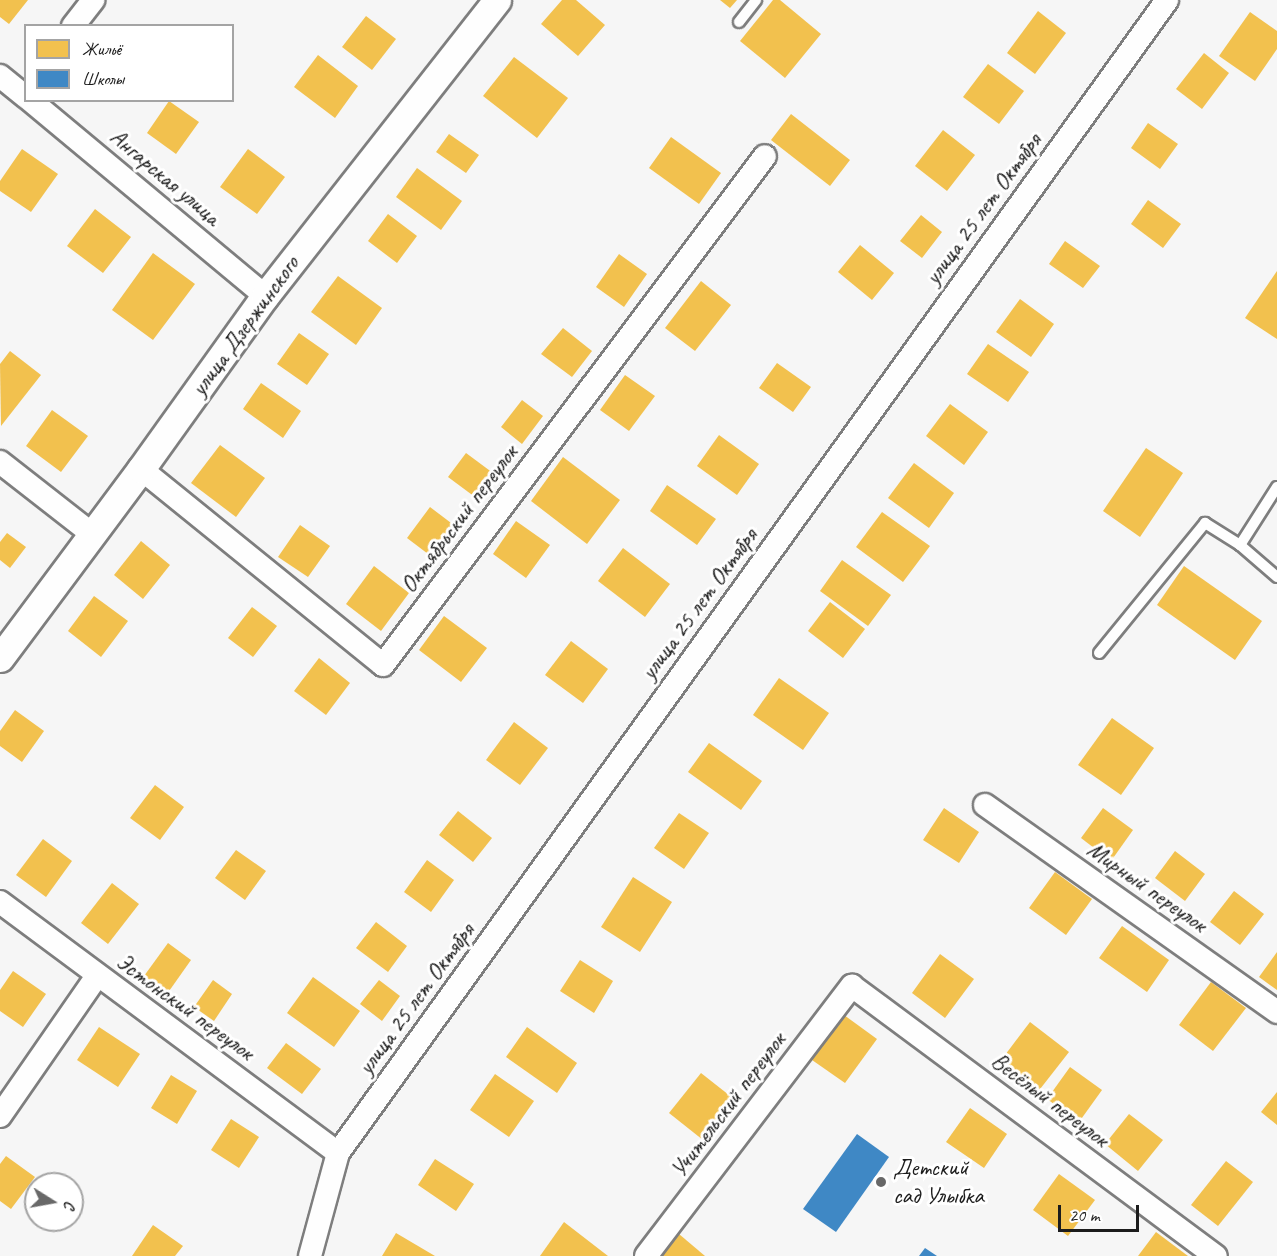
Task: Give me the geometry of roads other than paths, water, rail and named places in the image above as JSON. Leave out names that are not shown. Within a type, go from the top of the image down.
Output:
[{"type":"street","points":[[75,24],[93,0]]},
{"type":"street","name":"улица Дзержинского","points":[[0,658],[141,469],[265,296],[497,0]]},
{"type":"street","name":"улица 25 лет Октября","points":[[310,1256],[338,1153],[1167,0]]},
{"type":"street","name":"Ангарская улица","points":[[0,76],[24,93]]},
{"type":"street","name":"Ангарская улица","points":[[35,102],[265,296]]},
{"type":"street","name":"Октябрьский переулок","points":[[141,469],[383,665],[765,156]]},
{"type":"street","points":[[0,462],[92,534]]},
{"type":"street","name":"Мирный переулок","points":[[985,805],[1277,1012]]},
{"type":"street","name":"Эстонский переулок","points":[[0,902],[338,1153]]},
{"type":"street","points":[[0,1116],[97,976]]},
{"type":"street","name":"Учительский переулок","points":[[646,1256],[852,986]]},
{"type":"street","name":"Весёлый переулок","points":[[852,986],[1216,1256]]},
{"type":"lane","points":[[739,22],[756,0]]},
{"type":"lane","points":[[1240,545],[1277,488]]},
{"type":"lane","points":[[1099,653],[1206,523],[1240,545],[1277,577]]},
{"type":"place","name":"Детский сад Улыбка","points":[[881,1182]]}]
